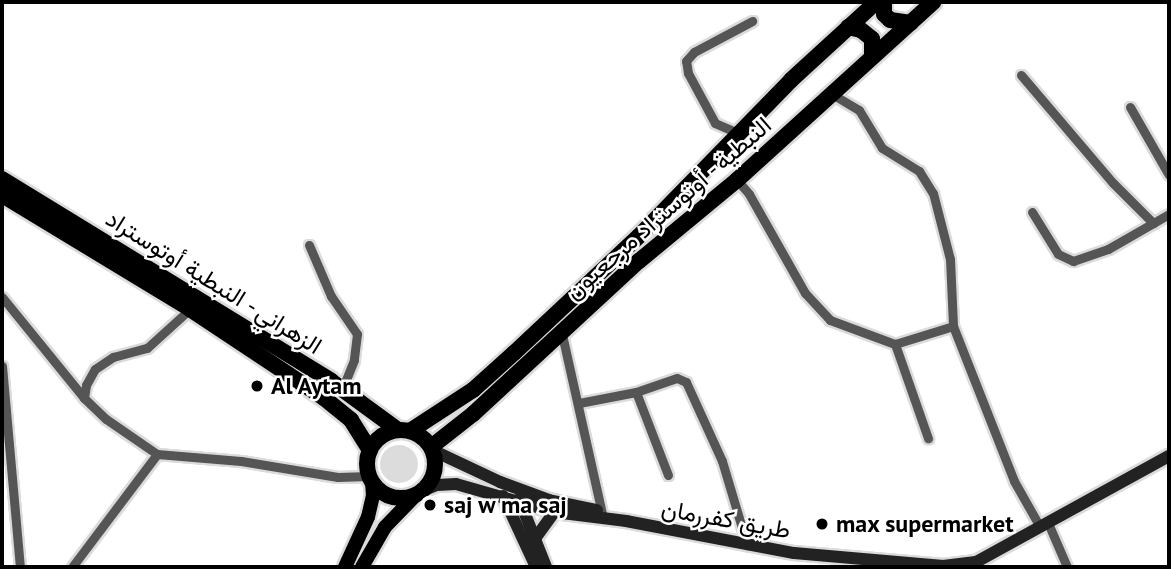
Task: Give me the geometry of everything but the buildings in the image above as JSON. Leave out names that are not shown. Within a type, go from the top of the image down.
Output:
[{"type":"highway","name":"النبطية - أوتوستراد مرجعيون","points":[[404,431],[473,390],[504,362],[639,236],[738,133],[876,2]]},
{"type":"highway","points":[[884,2],[884,14],[890,20],[911,23]]},
{"type":"highway","name":"النبطية - أوتوستراد مرجعيون","points":[[432,449],[561,330],[690,217],[737,180],[933,2]]},
{"type":"highway","points":[[848,27],[868,34],[872,39],[872,57]]},
{"type":"highway","name":"الزهراني - النبطية أوتوستراد","points":[[2,179],[342,389],[404,431]]},
{"type":"highway","name":"الزهراني - النبطية أوتوستراد","points":[[2,195],[190,309],[324,398],[351,420],[370,450]]},
{"type":"highway","points":[[404,431],[432,449],[435,465],[432,480],[419,493],[392,497],[370,479],[367,463],[370,450],[387,433],[404,431]]},
{"type":"main road","points":[[432,449],[500,482],[602,515]]},
{"type":"main road","name":"طريق كفررمان","points":[[602,515],[794,553],[943,566],[975,565],[1169,456]]},
{"type":"main road","points":[[345,567],[368,517],[373,496],[370,479]]},
{"type":"main road","points":[[500,482],[505,500],[536,567]]},
{"type":"main road","points":[[362,567],[385,527],[419,493],[437,485],[456,484],[554,512],[602,515]]},
{"type":"main road","points":[[516,486],[520,504],[546,567]]},
{"type":"main road","points":[[534,540],[554,512]]},
{"type":"street","points":[[738,133],[715,122],[688,73],[686,61],[694,52],[752,21]]},
{"type":"street","points":[[1021,75],[1113,183],[1153,223]]},
{"type":"street","points":[[832,94],[859,110],[888,153],[919,171],[926,180],[950,260],[953,326],[1014,481],[1044,525],[1067,567]]},
{"type":"street","points":[[1130,107],[1169,175]]},
{"type":"street","points":[[737,180],[749,194],[802,288],[824,316],[895,344],[953,326]]},
{"type":"street","points":[[1032,212],[1058,254],[1073,261],[1108,249],[1169,214]]},
{"type":"street","points":[[309,246],[331,296],[357,334],[354,360],[342,389]]},
{"type":"street","points":[[2,296],[84,398],[106,419],[157,454],[241,461],[338,477],[370,479]]},
{"type":"street","points":[[84,398],[86,385],[95,369],[113,358],[147,348],[190,309]]},
{"type":"street","points":[[561,330],[602,515]]},
{"type":"street","points":[[895,344],[928,438]]},
{"type":"street","points":[[2,366],[20,567]]},
{"type":"street","points":[[579,403],[636,392],[677,378],[686,382],[722,461],[747,545]]},
{"type":"street","points":[[636,392],[668,475]]},
{"type":"street","points":[[74,566],[157,454]]},
{"type":"shaded area","points":[[399,445],[413,450],[418,464],[413,478],[399,483],[385,478],[380,464],[385,450]]},
{"type":"place","name":"Al Aytam","points":[[257,386]]},
{"type":"place","name":"saj w ma saj","points":[[430,505]]},
{"type":"place","name":"max supermarket","points":[[822,524]]}]
